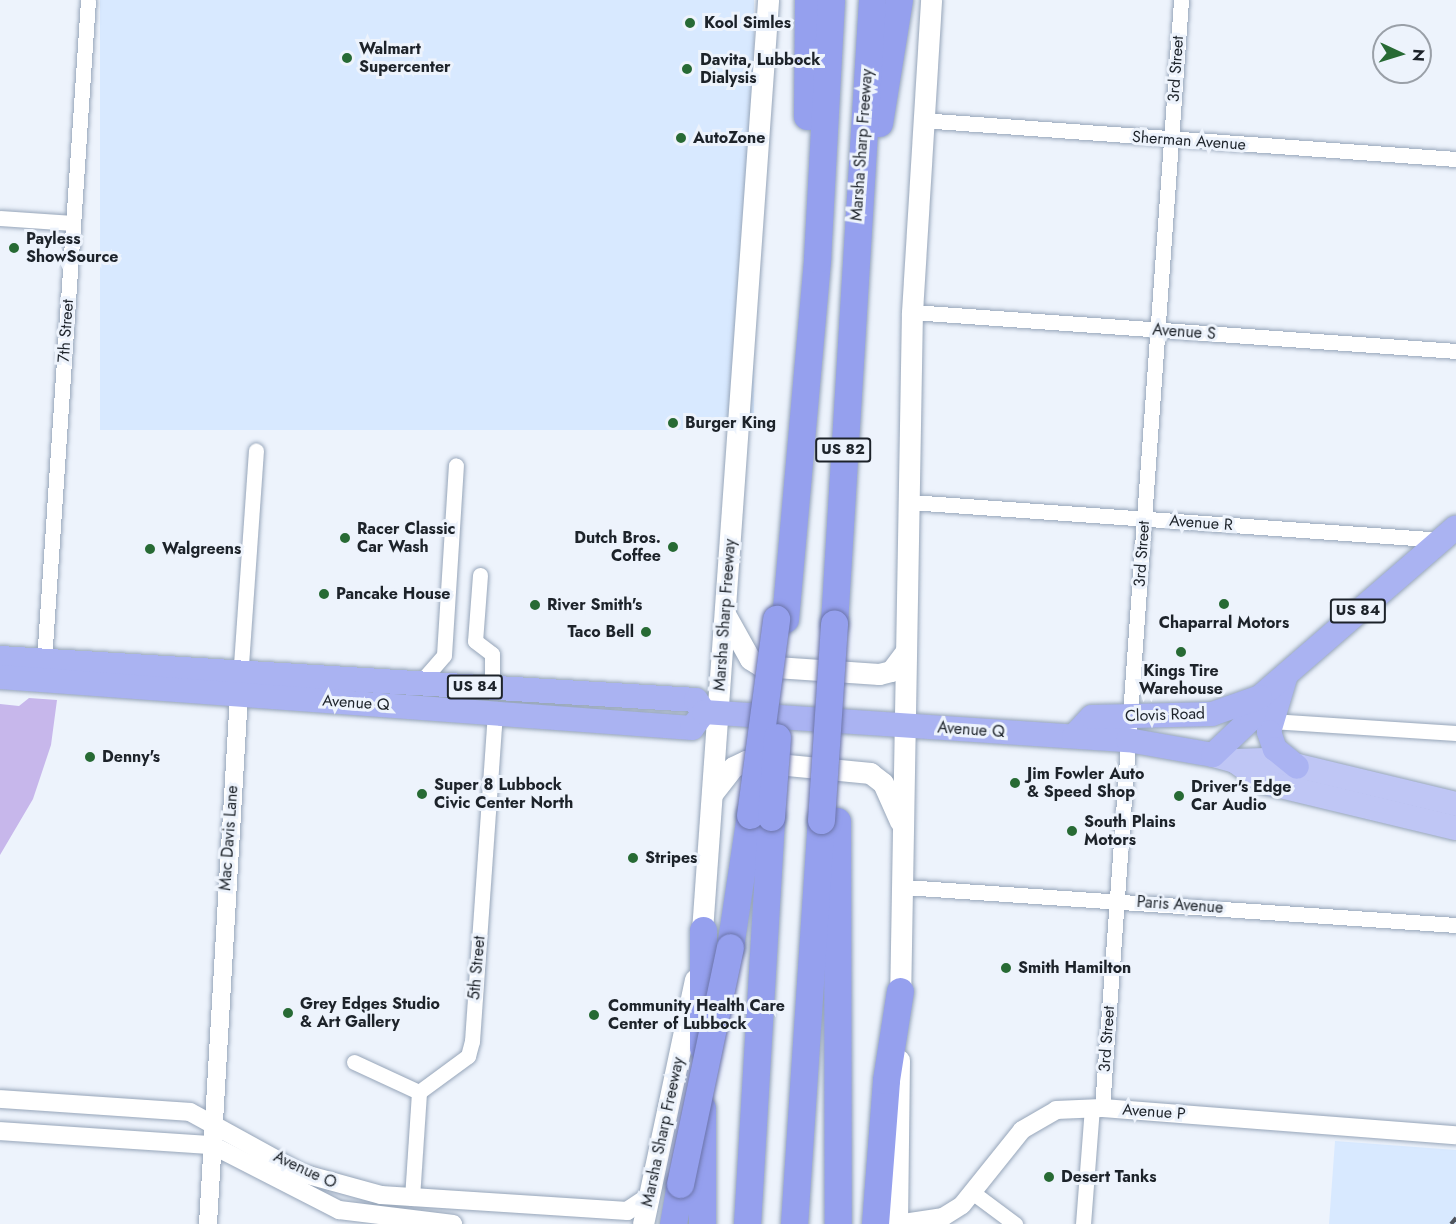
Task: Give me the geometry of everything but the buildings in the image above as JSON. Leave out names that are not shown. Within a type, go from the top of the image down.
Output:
[{"type":"highway","points":[[808,0],[807,221],[817,259]]},
{"type":"highway","name":"US 82","points":[[747,1224],[760,816],[817,259],[831,0]]},
{"type":"highway","name":"Marsha Sharp Freeway","points":[[794,1224],[829,821],[834,636],[853,278],[872,0]]},
{"type":"highway","points":[[853,278],[899,0]]},
{"type":"highway","name":"Clovis Road","points":[[1074,736],[1092,717],[1212,714],[1260,697],[1451,536]]},
{"type":"highway","name":"Avenue Q","points":[[0,658],[495,712],[692,728],[711,712]]},
{"type":"highway","points":[[1286,673],[1271,721],[1275,749],[1297,767]]},
{"type":"highway","name":"Avenue Q","points":[[0,677],[239,684],[419,684],[696,699],[711,712],[1128,740],[1224,758]]},
{"type":"highway","name":"Clovis Road","points":[[1224,758],[1252,718],[1260,697]]},
{"type":"highway","points":[[673,1224],[730,947],[760,816]]},
{"type":"highway","points":[[829,821],[838,1224]]},
{"type":"highway","points":[[702,1224],[703,930]]},
{"type":"highway","points":[[875,1224],[886,1080],[900,991]]},
{"type":"main road","name":"Marsha Sharp Freeway","points":[[643,1224],[703,930],[712,794],[711,712],[725,614],[768,0]]},
{"type":"main road","points":[[897,1224],[900,991],[904,887],[903,726],[910,502],[912,312],[921,120],[931,0]]},
{"type":"main road","points":[[725,614],[750,659],[761,666],[879,674],[891,671],[906,651]]},
{"type":"main road","name":"Avenue Q","points":[[1224,758],[1272,760],[1456,804]]},
{"type":"main road","name":"Avenue Q","points":[[1224,758],[1264,782],[1456,828]]},
{"type":"main road","points":[[712,794],[733,767],[746,761],[870,773],[883,783],[903,830]]},
{"type":"street","name":"7th Street","points":[[44,661],[88,0]]},
{"type":"street","name":"3rd Street","points":[[1083,1224],[1117,901],[1181,0]]},
{"type":"street","name":"Sherman Avenue","points":[[921,120],[1456,159]]},
{"type":"street","points":[[0,218],[73,223]]},
{"type":"street","name":"Avenue S","points":[[912,312],[1456,351]]},
{"type":"street","name":"Mac Davis Lane","points":[[208,1224],[211,1119],[256,451]]},
{"type":"street","points":[[456,465],[444,655],[462,686]]},
{"type":"street","name":"Avenue R","points":[[910,502],[1145,519],[1451,536]]},
{"type":"street","points":[[480,575],[476,641],[492,654],[492,688]]},
{"type":"street","points":[[419,684],[444,655]]},
{"type":"street","name":"5th Street","points":[[419,1092],[468,1056],[472,1041],[495,712]]},
{"type":"street","points":[[1271,721],[1456,734]]},
{"type":"street","name":"Paris Avenue","points":[[904,887],[1456,925]]},
{"type":"street","points":[[354,1062],[419,1092],[412,1198]]},
{"type":"street","name":"Avenue O","points":[[0,1099],[162,1109],[211,1119],[321,1181],[412,1198],[627,1211],[649,1196]]},
{"type":"street","name":"Avenue P","points":[[897,1224],[943,1217],[972,1192],[1037,1117],[1097,1108],[1456,1136]]},
{"type":"street","name":"Avenue O","points":[[0,1131],[212,1145],[302,1195],[364,1216],[453,1224]]},
{"type":"street","points":[[972,1192],[1015,1224]]},
{"type":"street","points":[[364,1216],[392,1210],[412,1198]]},
{"type":"street","points":[[412,1198],[435,1214],[470,1224]]},
{"type":"shaded area","points":[[100,0],[754,0],[754,430],[100,430]]},
{"type":"shaded area","points":[[29,698],[57,700],[51,745],[33,799],[0,855],[0,704],[19,706]]},
{"type":"shaded area","points":[[1335,1141],[1456,1150],[1456,1224],[1329,1224]]},
{"type":"railway","points":[[1451,1224],[1456,1218]]},
{"type":"place","name":"Kool Simles","points":[[690,23]]},
{"type":"place","name":"Walmart Supercenter","points":[[347,58]]},
{"type":"place","name":"Davita, Lubbock Dialysis","points":[[687,69]]},
{"type":"place","name":"AutoZone","points":[[681,138]]},
{"type":"place","name":"Payless ShowSource","points":[[14,248]]},
{"type":"place","name":"Burger King","points":[[673,423]]},
{"type":"place","name":"Racer Classic Car Wash","points":[[345,538]]},
{"type":"place","name":"Dutch Bros. Coffee","points":[[673,547]]},
{"type":"place","name":"Walgreens","points":[[150,549]]},
{"type":"place","name":"Pancake House","points":[[324,594]]},
{"type":"place","name":"Chaparral Motors","points":[[1224,604]]},
{"type":"place","name":"River Smith's","points":[[535,605]]},
{"type":"place","name":"Taco Bell","points":[[646,632]]},
{"type":"place","name":"Kings Tire Warehouse","points":[[1181,652]]},
{"type":"place","name":"Denny's","points":[[90,757]]},
{"type":"place","name":"Jim Fowler Auto & Speed Shop","points":[[1015,783]]},
{"type":"place","name":"Super 8 Lubbock Civic Center North","points":[[422,794]]},
{"type":"place","name":"Driver's Edge Car Audio","points":[[1179,796]]},
{"type":"place","name":"South Plains Motors","points":[[1072,831]]},
{"type":"place","name":"Stripes","points":[[633,858]]},
{"type":"place","name":"Smith Hamilton","points":[[1006,968]]},
{"type":"place","name":"Grey Edges Studio & Art Gallery","points":[[288,1013]]},
{"type":"place","name":"Community Health Care Center of Lubbock","points":[[594,1015]]},
{"type":"place","name":"Desert Tanks","points":[[1049,1177]]}]
